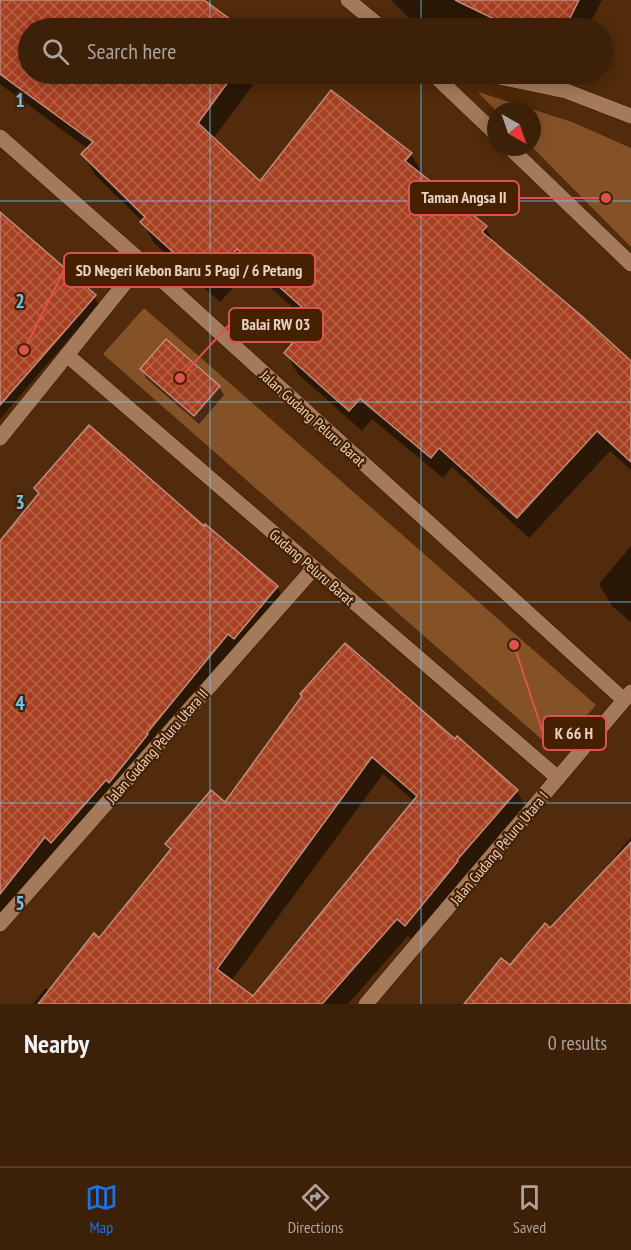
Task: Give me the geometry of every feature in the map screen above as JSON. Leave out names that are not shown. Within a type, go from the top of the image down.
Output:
[{"type":"street","points":[[348,0],[369,18]]},
{"type":"street","points":[[444,84],[487,125]]},
{"type":"street","points":[[530,84],[566,92],[631,116]]},
{"type":"street","name":"Jalan Gudang Peluru Barat","points":[[0,137],[628,696]]},
{"type":"street","points":[[518,156],[631,264]]},
{"type":"street","points":[[0,438],[142,262]]},
{"type":"street","name":"Gudang Peluru Barat","points":[[67,355],[558,777]]},
{"type":"street","name":"Jalan Gudang Peluru Utara II","points":[[0,924],[314,568]]},
{"type":"street","name":"Jalan Gudang Peluru Utara I","points":[[366,1004],[628,696]]},
{"type":"shaded area","points":[[478,92],[509,102],[487,102]]},
{"type":"shaded area","points":[[541,112],[572,122],[631,148],[631,247],[541,156]]},
{"type":"shaded area","points":[[144,308],[596,705],[555,751],[103,354]]},
{"type":"building","points":[[0,0],[204,0],[228,18],[18,18],[18,84],[227,84],[198,123],[260,181],[331,90],[412,153],[405,161],[487,226],[482,232],[631,361],[631,462],[597,431],[517,518],[439,448],[431,458],[360,399],[349,411],[284,353],[314,318],[237,249],[207,283],[140,222],[145,217],[81,154],[93,142],[0,74]]},
{"type":"building","points":[[455,0],[579,0],[570,18],[492,18]]},
{"type":"building","points":[[0,212],[96,295],[0,405]]},
{"type":"building","points":[[166,339],[220,386],[194,416],[140,369]]},
{"type":"building","points":[[89,425],[204,526],[205,524],[278,586],[234,639],[228,634],[109,783],[106,780],[51,843],[45,837],[0,894],[0,541],[39,493],[34,488]]},
{"type":"building","points":[[345,643],[455,739],[457,736],[518,790],[457,860],[405,926],[397,919],[322,1004],[38,1004],[94,933],[99,938],[171,849],[165,844],[211,790],[225,802],[302,696],[300,694]],"holes":[[[372,757],[417,796],[253,996],[217,969]]]},
{"type":"building","points":[[631,842],[631,1004],[464,1004],[501,958],[510,965],[545,923],[550,928]]},
{"type":"place","name":"Taman Angsa II","points":[[606,198]]},
{"type":"place","name":"SD Negeri Kebon Baru 5 Pagi / 6 Petang","points":[[24,350]]},
{"type":"place","name":"Balai RW 03","points":[[180,378]]},
{"type":"place","name":"K 66 H","points":[[514,645]]}]
